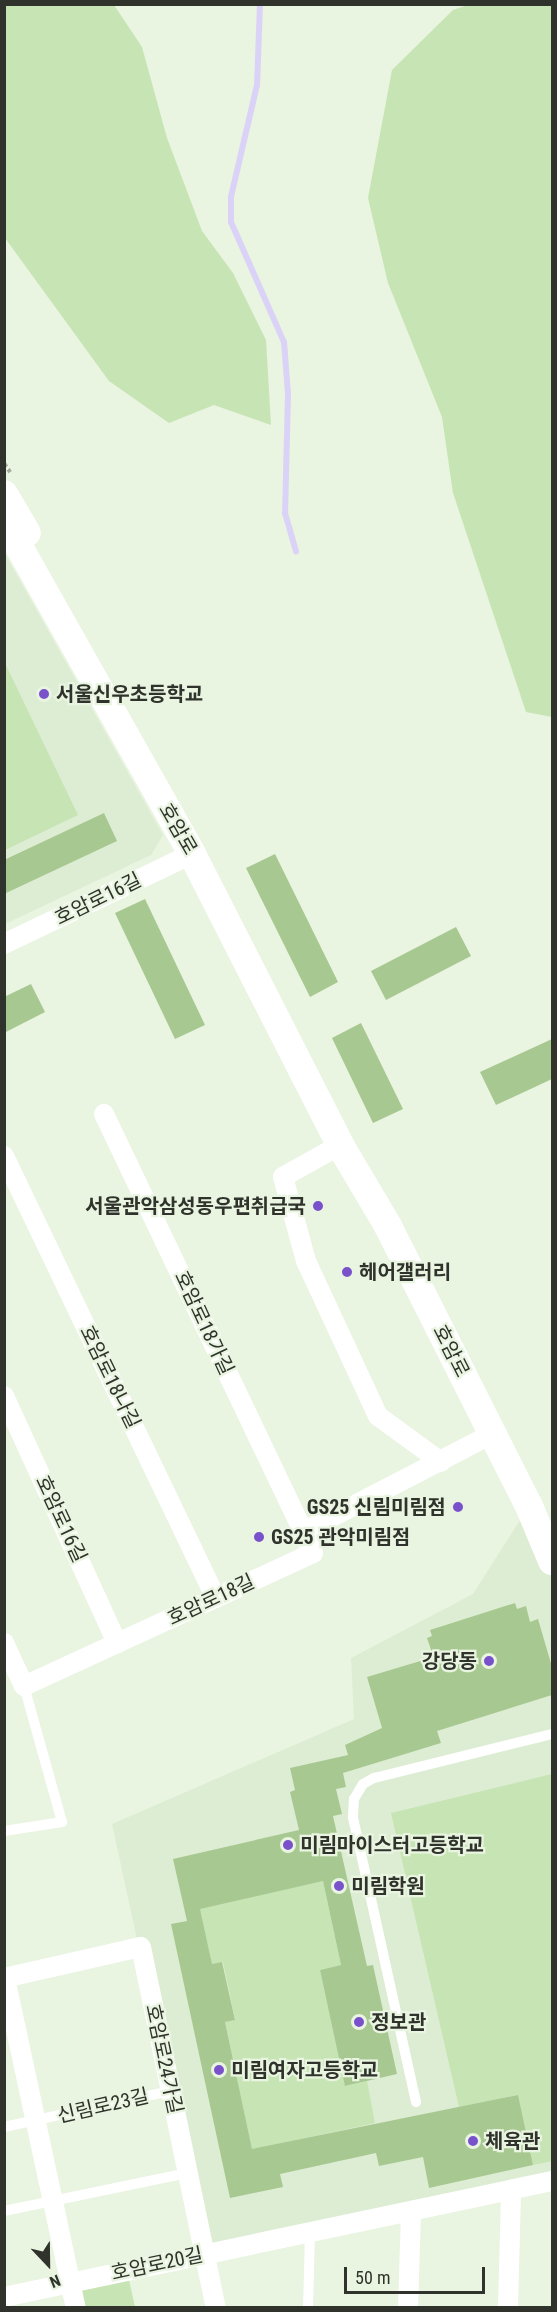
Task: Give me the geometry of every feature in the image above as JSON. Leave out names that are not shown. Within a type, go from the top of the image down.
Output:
[{"type":"main road","points":[[4,494],[177,799],[378,1175],[552,1533]]},
{"type":"main road","name":"호암로","points":[[4,520],[192,854],[340,1145],[388,1226],[492,1434],[552,1562]]},
{"type":"street","name":"호암로16길","points":[[4,944],[192,854]]},
{"type":"street","name":"호암로18가길","points":[[104,1114],[303,1532]]},
{"type":"street","points":[[340,1145],[283,1177],[306,1261],[378,1416],[441,1462]]},
{"type":"street","name":"호암로18나길","points":[[4,1156],[216,1598]]},
{"type":"street","name":"호암로16길","points":[[4,1396],[117,1643]]},
{"type":"street","points":[[303,1532],[492,1434]]},
{"type":"street","name":"호암로18길","points":[[24,1686],[313,1553],[303,1532]]},
{"type":"street","points":[[4,1643],[24,1686]]},
{"type":"street","name":"호암로24가길","points":[[5,1978],[141,1947],[216,2307]]},
{"type":"street","name":"신림로23길","points":[[5,1978],[76,2307]]},
{"type":"street","name":"호암로20길","points":[[4,2296],[552,2181]]},
{"type":"street","points":[[508,2307],[511,2190]]},
{"type":"street","points":[[408,2307],[411,2211]]},
{"type":"lane","points":[[4,1831],[62,1822],[24,1686]]},
{"type":"lane","points":[[416,2102],[353,1817],[354,1799],[363,1784],[374,1778],[552,1734]]},
{"type":"lane","name":"신림로23길","points":[[4,2127],[171,2091]]},
{"type":"lane","points":[[4,2211],[188,2173]]},
{"type":"lane","points":[[308,2307],[310,2232]]},
{"type":"shaded area","name":"서울신우초등학교","points":[[4,552],[163,835],[151,855],[5,924]]},
{"type":"shaded area","name":"미림학원","points":[[529,1506],[552,1561],[552,2181],[205,2254],[112,1824],[354,1719],[351,1658],[473,1594]]},
{"type":"green space","points":[[4,5],[114,5],[142,47],[167,138],[202,231],[233,273],[266,340],[271,425],[214,405],[169,423],[109,381],[5,238]]},
{"type":"green space","points":[[468,5],[552,5],[552,717],[526,712],[453,493],[442,417],[388,283],[368,198],[392,70],[453,10]]},
{"type":"green space","points":[[5,663],[78,815],[4,850]]},
{"type":"green space","points":[[552,1774],[552,2161],[533,2165],[517,2095],[459,2107],[391,1813]]},
{"type":"green space","points":[[323,1881],[341,1965],[320,1970],[346,2086],[367,2081],[375,2123],[273,2145],[254,2159],[225,2022],[235,2019],[223,1962],[212,1964],[199,1906]]},
{"type":"green space","points":[[127,2271],[135,2307],[76,2307],[71,2283]]},
{"type":"building","points":[[104,813],[117,841],[4,894],[4,860]]},
{"type":"building","points":[[275,854],[338,982],[310,997],[246,868]]},
{"type":"building","points":[[145,899],[205,1025],[175,1039],[115,913]]},
{"type":"building","points":[[456,927],[471,956],[386,1000],[371,971]]},
{"type":"building","points":[[31,984],[45,1012],[4,1033],[4,997]]},
{"type":"building","points":[[361,1023],[403,1109],[373,1123],[332,1038]]},
{"type":"building","points":[[552,1039],[552,1079],[496,1105],[480,1072]]},
{"type":"building","points":[[515,1603],[517,1609],[526,1606],[530,1622],[538,1619],[552,1667],[552,1695],[437,1731],[441,1743],[343,1773],[346,1787],[336,1789],[342,1814],[333,1816],[367,1966],[373,1965],[397,2074],[345,2086],[320,1970],[341,1965],[323,1881],[200,1909],[212,1964],[222,1962],[235,2020],[225,2022],[252,2149],[518,2095],[533,2165],[429,2188],[423,2157],[379,2166],[376,2153],[280,2174],[283,2187],[230,2198],[171,1924],[187,1921],[173,1859],[299,1830],[290,1792],[295,1790],[290,1768],[348,1755],[345,1745],[382,1728],[367,1677],[427,1659],[426,1655],[432,1653],[427,1638],[432,1636],[430,1630]]},
{"type":"waterway","points":[[260,4],[257,85],[231,197],[231,222],[284,342],[288,394],[285,513],[296,551]]},
{"type":"place","name":"서울신우초등학교","points":[[44,694]]},
{"type":"place","name":"서울관악삼성동우편취급국","points":[[318,1206]]},
{"type":"place","name":"헤어갤러리","points":[[347,1272]]},
{"type":"place","name":"GS25 신림미림점","points":[[458,1507]]},
{"type":"place","name":"GS25 관악미림점","points":[[259,1537]]},
{"type":"place","name":"강당동","points":[[489,1661]]},
{"type":"place","name":"미림마이스터고등학교","points":[[288,1845]]},
{"type":"place","name":"미림학원","points":[[339,1886]]},
{"type":"place","name":"정보관","points":[[359,2022]]},
{"type":"place","name":"미림여자고등학교","points":[[219,2070]]},
{"type":"place","name":"체육관","points":[[473,2141]]}]
